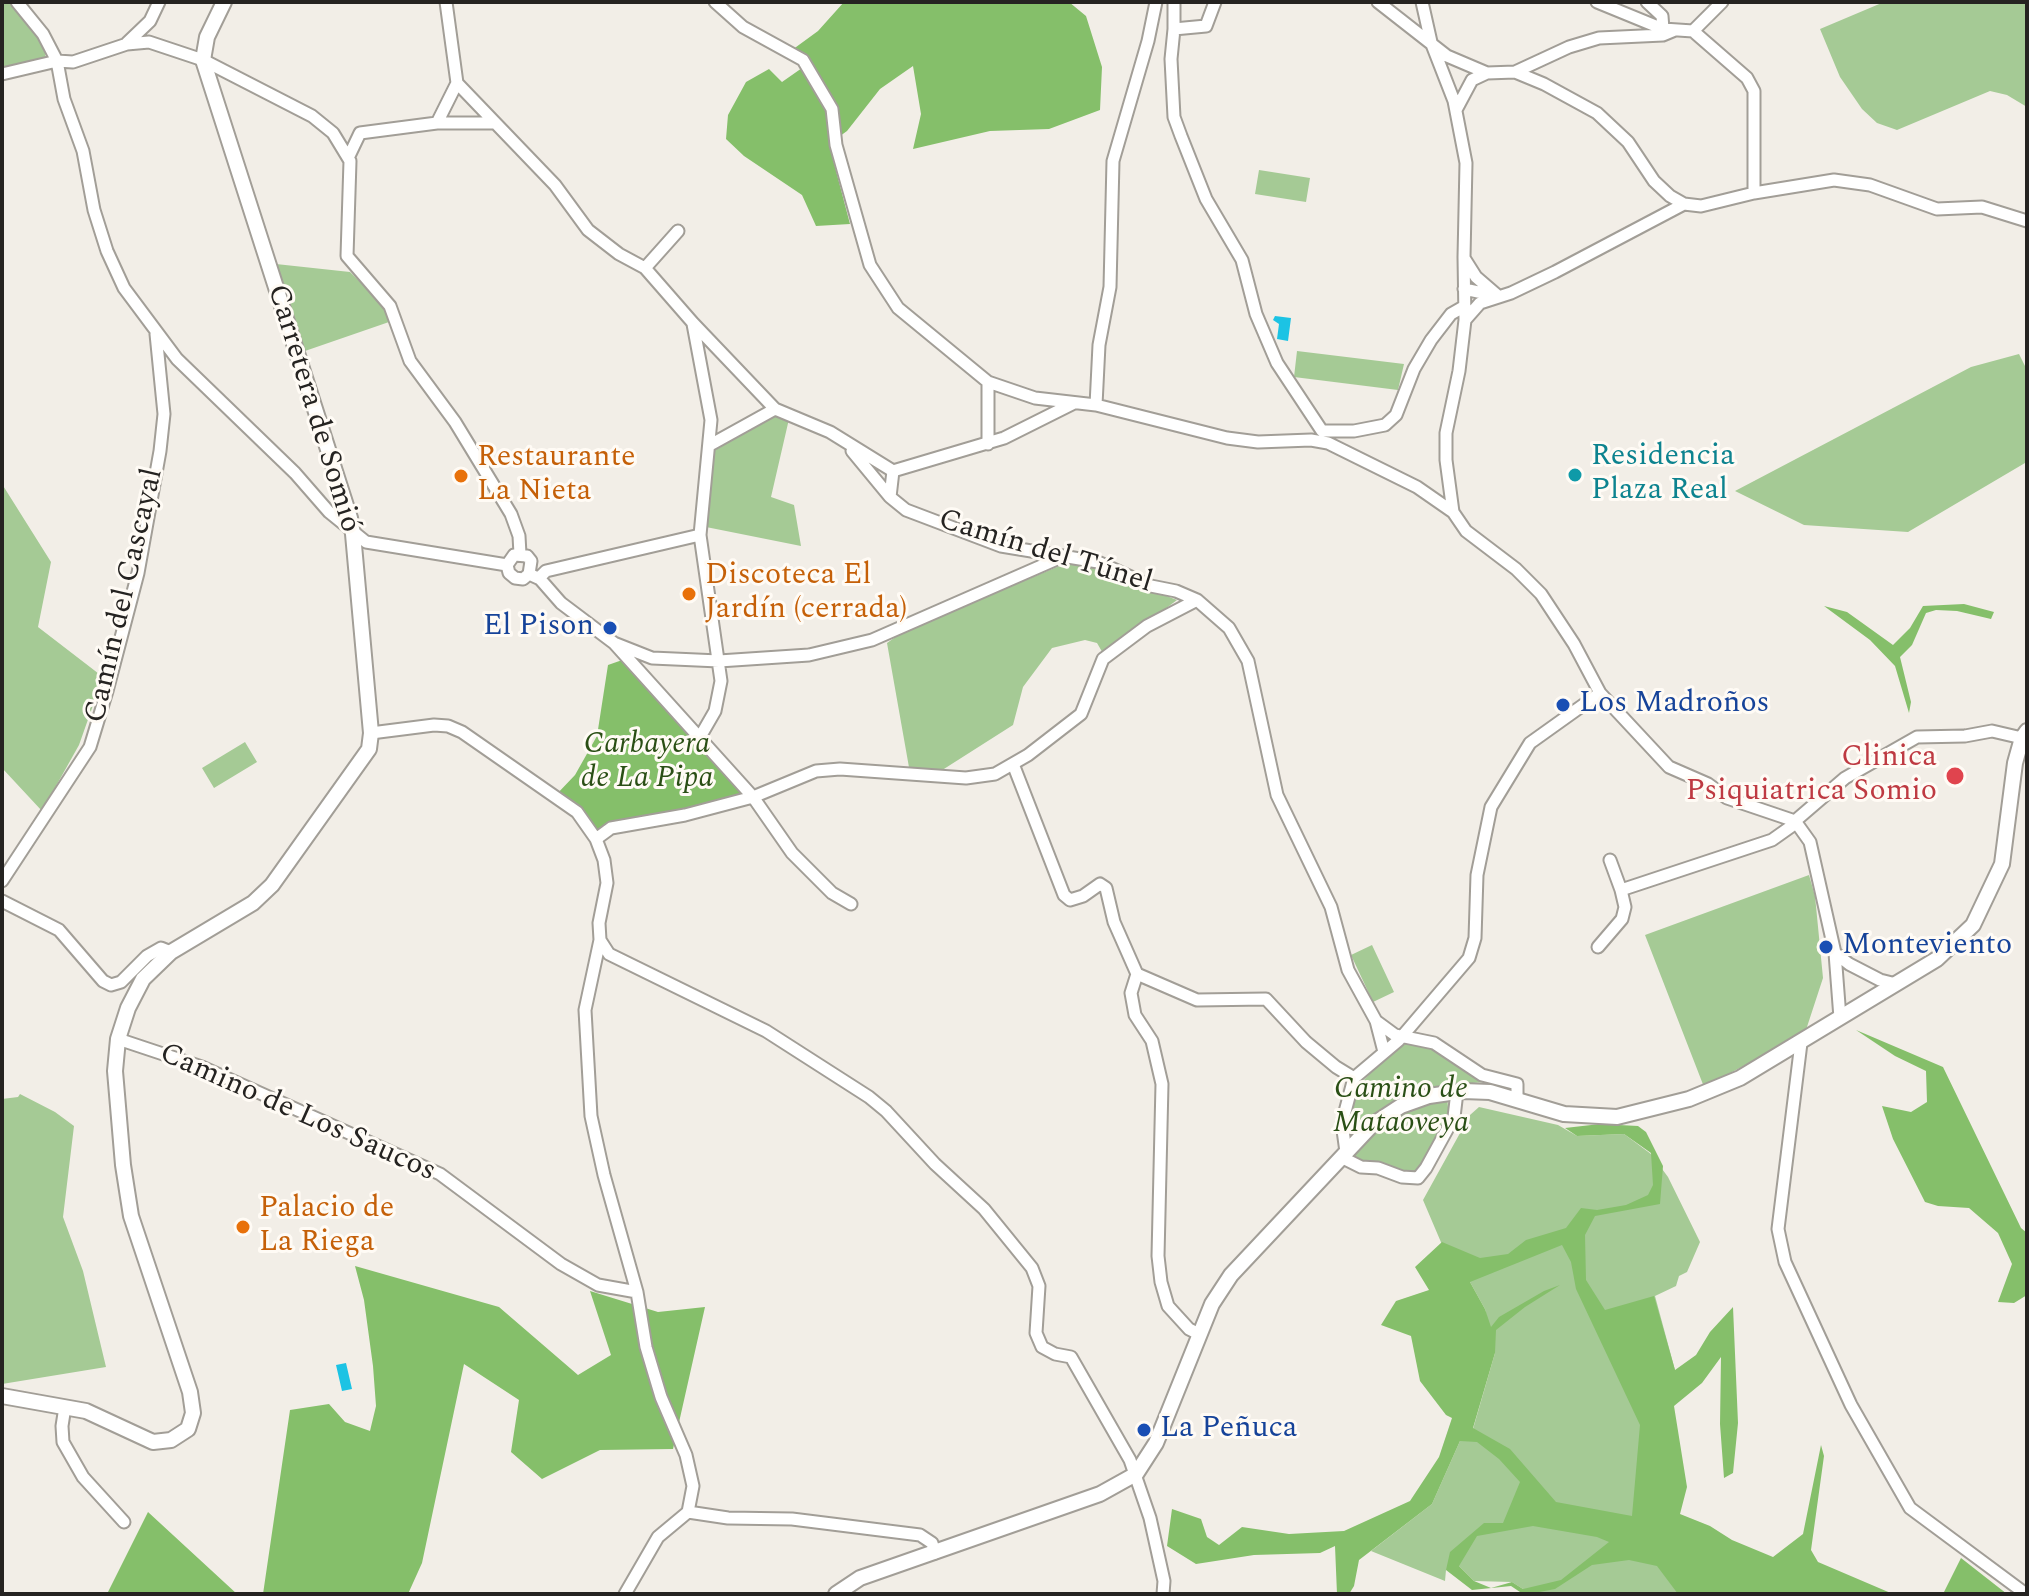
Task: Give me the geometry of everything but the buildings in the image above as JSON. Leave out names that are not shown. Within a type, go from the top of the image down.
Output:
[{"type":"street","points":[[17,2],[43,34],[57,61],[64,99],[83,151],[94,210],[107,251],[124,288],[177,359],[353,534],[377,546],[507,565]]},
{"type":"street","points":[[127,44],[150,21],[159,2]]},
{"type":"street","points":[[203,60],[207,37],[224,2]]},
{"type":"street","points":[[437,123],[457,83],[446,2]]},
{"type":"street","points":[[715,2],[743,27],[803,60],[832,109],[836,145],[870,265],[898,308],[988,382],[1035,398],[1096,405],[1227,438],[1258,442],[1311,440],[1328,443],[1417,487],[1453,512],[1466,531],[1516,569],[1541,594],[1574,644],[1600,693],[1669,767],[1708,784],[1727,798],[1796,822],[1810,842],[1835,953],[1840,1018]]},
{"type":"street","points":[[1096,405],[1099,345],[1110,287],[1113,161],[1148,41],[1156,2]]},
{"type":"street","points":[[1174,2],[1171,59],[1174,117],[1206,199],[1242,260],[1256,314],[1277,363],[1322,431],[1354,431],[1385,425],[1396,415],[1414,369],[1431,340],[1451,314],[1465,306]]},
{"type":"street","points":[[1174,29],[1206,26],[1215,2]]},
{"type":"street","points":[[1378,2],[1447,56],[1487,73]]},
{"type":"street","points":[[1422,2],[1431,42],[1456,110],[1466,163],[1465,320],[1459,371],[1446,433],[1453,512]]},
{"type":"street","points":[[1597,2],[1669,29],[1693,31],[1747,78],[1754,91],[1754,193]]},
{"type":"street","points":[[1647,2],[1662,16],[1669,29]]},
{"type":"street","points":[[1693,31],[1722,2]]},
{"type":"street","points":[[150,21],[168,48]]},
{"type":"street","points":[[1456,110],[1472,80],[1487,73],[1515,72],[1569,47],[1599,38],[1663,35],[1669,29]]},
{"type":"street","points":[[2,74],[57,61],[73,62],[127,44],[149,42],[203,60],[312,116],[337,138],[349,156]]},
{"type":"street","name":"Carretera de Somió","points":[[2,1396],[86,1411],[153,1442],[171,1440],[188,1429],[193,1413],[190,1392],[131,1216],[115,1071],[118,1039],[128,1008],[143,979],[171,952],[253,903],[272,885],[369,749],[371,733],[353,534],[203,60]]},
{"type":"street","points":[[1515,72],[1597,113],[1628,142],[1654,181],[1684,204],[1701,206],[1754,193],[1834,180],[1870,185],[1937,209],[1982,207],[2027,221]]},
{"type":"street","points":[[457,83],[555,185],[588,230],[619,254],[645,268],[775,409],[830,432],[893,471],[988,444],[1074,403]]},
{"type":"street","points":[[337,138],[437,123],[495,123]]},
{"type":"street","points":[[360,133],[349,156],[347,256],[390,306],[410,361],[455,422],[511,514],[519,536],[520,554]]},
{"type":"street","points":[[1465,320],[1480,303],[1555,272],[1684,204]]},
{"type":"street","points":[[645,268],[678,231]]},
{"type":"street","points":[[1464,257],[1476,277],[1498,296]]},
{"type":"street","points":[[1464,289],[1498,296]]},
{"type":"street","points":[[693,323],[711,420],[700,535],[721,681],[719,698],[700,737]]},
{"type":"street","name":"Camín del Cascayal","points":[[2,881],[90,747],[107,691],[138,573],[160,451],[164,414],[156,334]]},
{"type":"street","points":[[988,382],[988,444]]},
{"type":"street","points":[[710,445],[775,409]]},
{"type":"street","name":"Camín del Túnel","points":[[843,442],[890,497],[906,510],[1001,546],[1098,562],[1151,586],[1176,591],[1197,600],[1229,628],[1248,661],[1277,795],[1331,907],[1348,970],[1376,1021],[1384,1052]]},
{"type":"street","points":[[890,497],[893,471]]},
{"type":"street","points":[[700,535],[546,571],[534,576],[523,579],[509,573],[507,565],[514,555],[520,554],[531,561],[534,576],[561,603],[614,643],[700,737],[753,797],[792,853],[832,893],[851,904]]},
{"type":"street","points":[[614,643],[659,658],[719,661],[809,655],[872,640],[1065,556]]},
{"type":"street","points":[[596,839],[611,828],[685,815],[753,797],[816,771],[840,769],[966,778],[995,774],[1081,714],[1103,659],[1147,626],[1197,600]]},
{"type":"street","points":[[652,684],[653,668],[659,658]]},
{"type":"street","points":[[1457,1092],[1454,1117],[1418,1178],[1361,1167],[1344,1154],[1342,1123],[1354,1078],[1402,1037],[1469,958],[1475,938],[1477,875],[1491,807],[1530,743],[1600,693]]},
{"type":"street","points":[[371,733],[434,725],[448,726],[462,732],[577,812],[596,839],[604,860],[607,883],[599,923],[600,940],[585,1010],[591,1116],[637,1292],[646,1347],[661,1397],[686,1455],[693,1486],[688,1512],[658,1537],[625,1594]]},
{"type":"street","points":[[836,1594],[860,1578],[1100,1494],[1136,1474],[1156,1443],[1212,1304],[1231,1275],[1372,1125],[1401,1106],[1429,1096],[1490,1092],[1564,1114],[1617,1117],[1689,1099],[1740,1078],[1937,959],[1973,925],[2002,864],[2015,763],[2024,735],[1992,731],[1965,736],[1917,737],[1845,778],[1772,840],[1621,890]]},
{"type":"street","points":[[1013,764],[1064,895],[1070,900],[1083,896],[1100,884],[1106,888],[1114,922],[1137,974],[1131,993],[1135,1015],[1152,1041],[1162,1084],[1158,1256],[1161,1282],[1168,1306],[1189,1329],[1199,1334]]},
{"type":"street","points":[[1598,947],[1622,919],[1625,907],[1610,860]]},
{"type":"street","points":[[2,901],[59,930],[103,981],[111,985],[121,982],[147,956],[161,948],[171,952]]},
{"type":"street","points":[[600,940],[609,954],[766,1031],[869,1097],[984,1209],[1032,1268],[1039,1286],[1036,1333],[1042,1347],[1071,1357],[1136,1474],[1156,1543],[1164,1581],[1163,1594]]},
{"type":"street","points":[[1835,953],[1880,980],[1896,984]]},
{"type":"street","points":[[1137,974],[1197,1000],[1266,999],[1306,1042],[1354,1078]]},
{"type":"street","points":[[1376,1021],[1395,1035],[1434,1043],[1482,1075],[1517,1084],[1517,1098]]},
{"type":"street","name":"Camino de Los Saucos","points":[[118,1039],[202,1067],[440,1174],[561,1264],[598,1285],[637,1292]]},
{"type":"street","points":[[1801,1043],[1778,1229],[1785,1262],[1851,1405],[1910,1508],[2026,1594]]},
{"type":"street","points":[[65,1407],[63,1442],[83,1477],[124,1522]]},
{"type":"street","points":[[688,1512],[728,1518],[792,1519],[920,1535],[932,1543],[935,1553]]},
{"type":"green space","points":[[2,2],[11,2],[43,43],[45,59],[2,69]]},
{"type":"green space","points":[[844,2],[1069,2],[1086,16],[1102,67],[1100,110],[1049,129],[990,131],[913,149],[921,114],[913,66],[880,89],[847,131],[829,144],[850,224],[816,226],[802,195],[744,156],[726,139],[728,115],[746,82],[769,69],[782,82],[802,68],[792,50],[818,31]]},
{"type":"green space","points":[[1884,2],[2027,2],[2027,107],[2007,95],[1990,91],[1897,130],[1877,123],[1862,109],[1840,77],[1820,29]]},
{"type":"green space","points":[[1259,170],[1310,178],[1306,202],[1255,194]]},
{"type":"green space","points":[[276,264],[350,272],[384,305],[389,322],[305,351]]},
{"type":"green space","points":[[1297,351],[1404,364],[1398,390],[1294,377]]},
{"type":"green space","points":[[2019,354],[2027,370],[2025,463],[1908,532],[1804,525],[1735,491],[1971,367]]},
{"type":"green space","points":[[774,416],[789,419],[771,497],[794,505],[801,546],[706,527],[712,452]]},
{"type":"green space","points":[[2,484],[51,562],[38,627],[103,677],[79,745],[42,811],[2,768]]},
{"type":"green space","points":[[1069,562],[1091,567],[1177,600],[1104,655],[1097,643],[1085,640],[1052,648],[1023,687],[1013,725],[936,774],[910,773],[887,643],[904,631]]},
{"type":"green space","points":[[1964,604],[1994,612],[1991,619],[1957,611],[1926,613],[1912,645],[1900,657],[1911,702],[1909,713],[1895,666],[1870,640],[1824,606],[1847,612],[1893,645],[1910,628],[1923,606]]},
{"type":"green space","name":"Carbayera de La Pipa","points":[[628,658],[753,797],[611,828],[596,839],[555,796],[575,775],[597,736],[608,665]]},
{"type":"green space","points":[[245,742],[257,762],[214,788],[202,768]]},
{"type":"green space","points":[[1809,875],[1815,896],[1823,978],[1805,1033],[1704,1087],[1645,935]]},
{"type":"green space","points":[[1372,945],[1394,992],[1373,1002],[1351,955]]},
{"type":"green space","points":[[1856,1030],[1943,1067],[2021,1228],[2027,1233],[2027,1295],[2014,1303],[1998,1302],[2012,1264],[1998,1233],[1969,1208],[1925,1202],[1893,1139],[1882,1106],[1911,1112],[1927,1102],[1926,1071],[1895,1056]]},
{"type":"green space","name":"Camino de Mataoveya","points":[[1410,1041],[1422,1043],[1447,1056],[1472,1076],[1486,1082],[1446,1085],[1449,1118],[1416,1172],[1396,1172],[1354,1157],[1348,1134],[1355,1098],[1362,1082],[1386,1056]]},
{"type":"green space","points":[[20,1094],[74,1126],[63,1217],[83,1271],[106,1367],[2,1384],[2,1099]]},
{"type":"green space","points":[[1479,1107],[1558,1125],[1577,1136],[1624,1134],[1651,1154],[1668,1177],[1700,1242],[1687,1272],[1679,1276],[1676,1286],[1655,1296],[1675,1370],[1643,1530],[1696,1594],[1524,1594],[1523,1589],[1512,1582],[1474,1581],[1459,1566],[1446,1570],[1445,1581],[1371,1551],[1432,1504],[1460,1441],[1473,1429],[1495,1353],[1485,1309],[1470,1282],[1446,1254],[1423,1200],[1470,1115]]},
{"type":"green space","points":[[1600,1124],[1638,1126],[1646,1132],[1663,1166],[1660,1204],[1595,1216],[1585,1235],[1586,1280],[1605,1310],[1654,1296],[1675,1370],[1696,1355],[1710,1332],[1733,1307],[1738,1423],[1733,1473],[1724,1478],[1720,1424],[1721,1357],[1702,1383],[1674,1406],[1687,1487],[1680,1514],[1773,1557],[1803,1534],[1821,1445],[1824,1456],[1811,1550],[1818,1562],[1893,1594],[1678,1594],[1657,1566],[1629,1560],[1592,1565],[1555,1589],[1529,1594],[1523,1594],[1511,1586],[1472,1590],[1446,1570],[1450,1552],[1484,1523],[1503,1523],[1520,1482],[1499,1459],[1477,1442],[1460,1441],[1432,1504],[1359,1560],[1354,1586],[1349,1594],[1337,1594],[1335,1546],[1320,1553],[1254,1555],[1196,1564],[1167,1546],[1172,1509],[1201,1519],[1207,1537],[1219,1545],[1242,1527],[1289,1534],[1344,1531],[1410,1501],[1439,1457],[1452,1418],[1446,1415],[1420,1381],[1411,1336],[1381,1325],[1396,1301],[1429,1290],[1415,1267],[1442,1242],[1480,1258],[1508,1254],[1526,1240],[1566,1228],[1581,1208],[1597,1210],[1626,1205],[1648,1195],[1653,1185],[1651,1153],[1624,1134],[1577,1136],[1565,1128]],"holes":[[[1562,1245],[1571,1262],[1576,1289],[1640,1425],[1632,1516],[1556,1502],[1510,1449],[1473,1428],[1495,1353],[1496,1330],[1560,1285],[1499,1317],[1491,1327],[1470,1282]],[[1533,1526],[1597,1537],[1609,1542],[1561,1580],[1523,1589],[1512,1582],[1491,1588],[1474,1581],[1459,1566],[1477,1536]]]},
{"type":"green space","points":[[355,1266],[499,1307],[578,1375],[611,1355],[590,1291],[658,1312],[705,1307],[673,1449],[600,1450],[542,1479],[511,1452],[519,1400],[464,1364],[422,1563],[408,1594],[263,1594],[290,1410],[329,1404],[345,1422],[370,1431],[376,1406],[373,1366],[364,1300]]},
{"type":"green space","points":[[148,1512],[237,1594],[107,1594]]},
{"type":"green space","points":[[1961,1558],[2007,1594],[1943,1594]]},
{"type":"water","points":[[1275,316],[1291,318],[1288,341],[1277,339],[1279,324],[1273,320]]},
{"type":"water","points":[[346,1363],[352,1389],[342,1391],[336,1365]]},
{"type":"place","name":"Residencia Plaza Real","points":[[1575,475]]},
{"type":"place","name":"Restaurante La Nieta","points":[[461,476]]},
{"type":"place","name":"Discoteca El Jardín (cerrada)","points":[[689,594]]},
{"type":"place","name":"El Pison","points":[[610,628]]},
{"type":"place","name":"Los Madroños","points":[[1563,705]]},
{"type":"place","name":"Clinica Psiquiatrica Somio","points":[[1955,776]]},
{"type":"place","name":"Monteviento","points":[[1826,947]]},
{"type":"place","name":"Palacio de La Riega","points":[[243,1227]]},
{"type":"place","name":"La Peñuca","points":[[1144,1430]]}]
